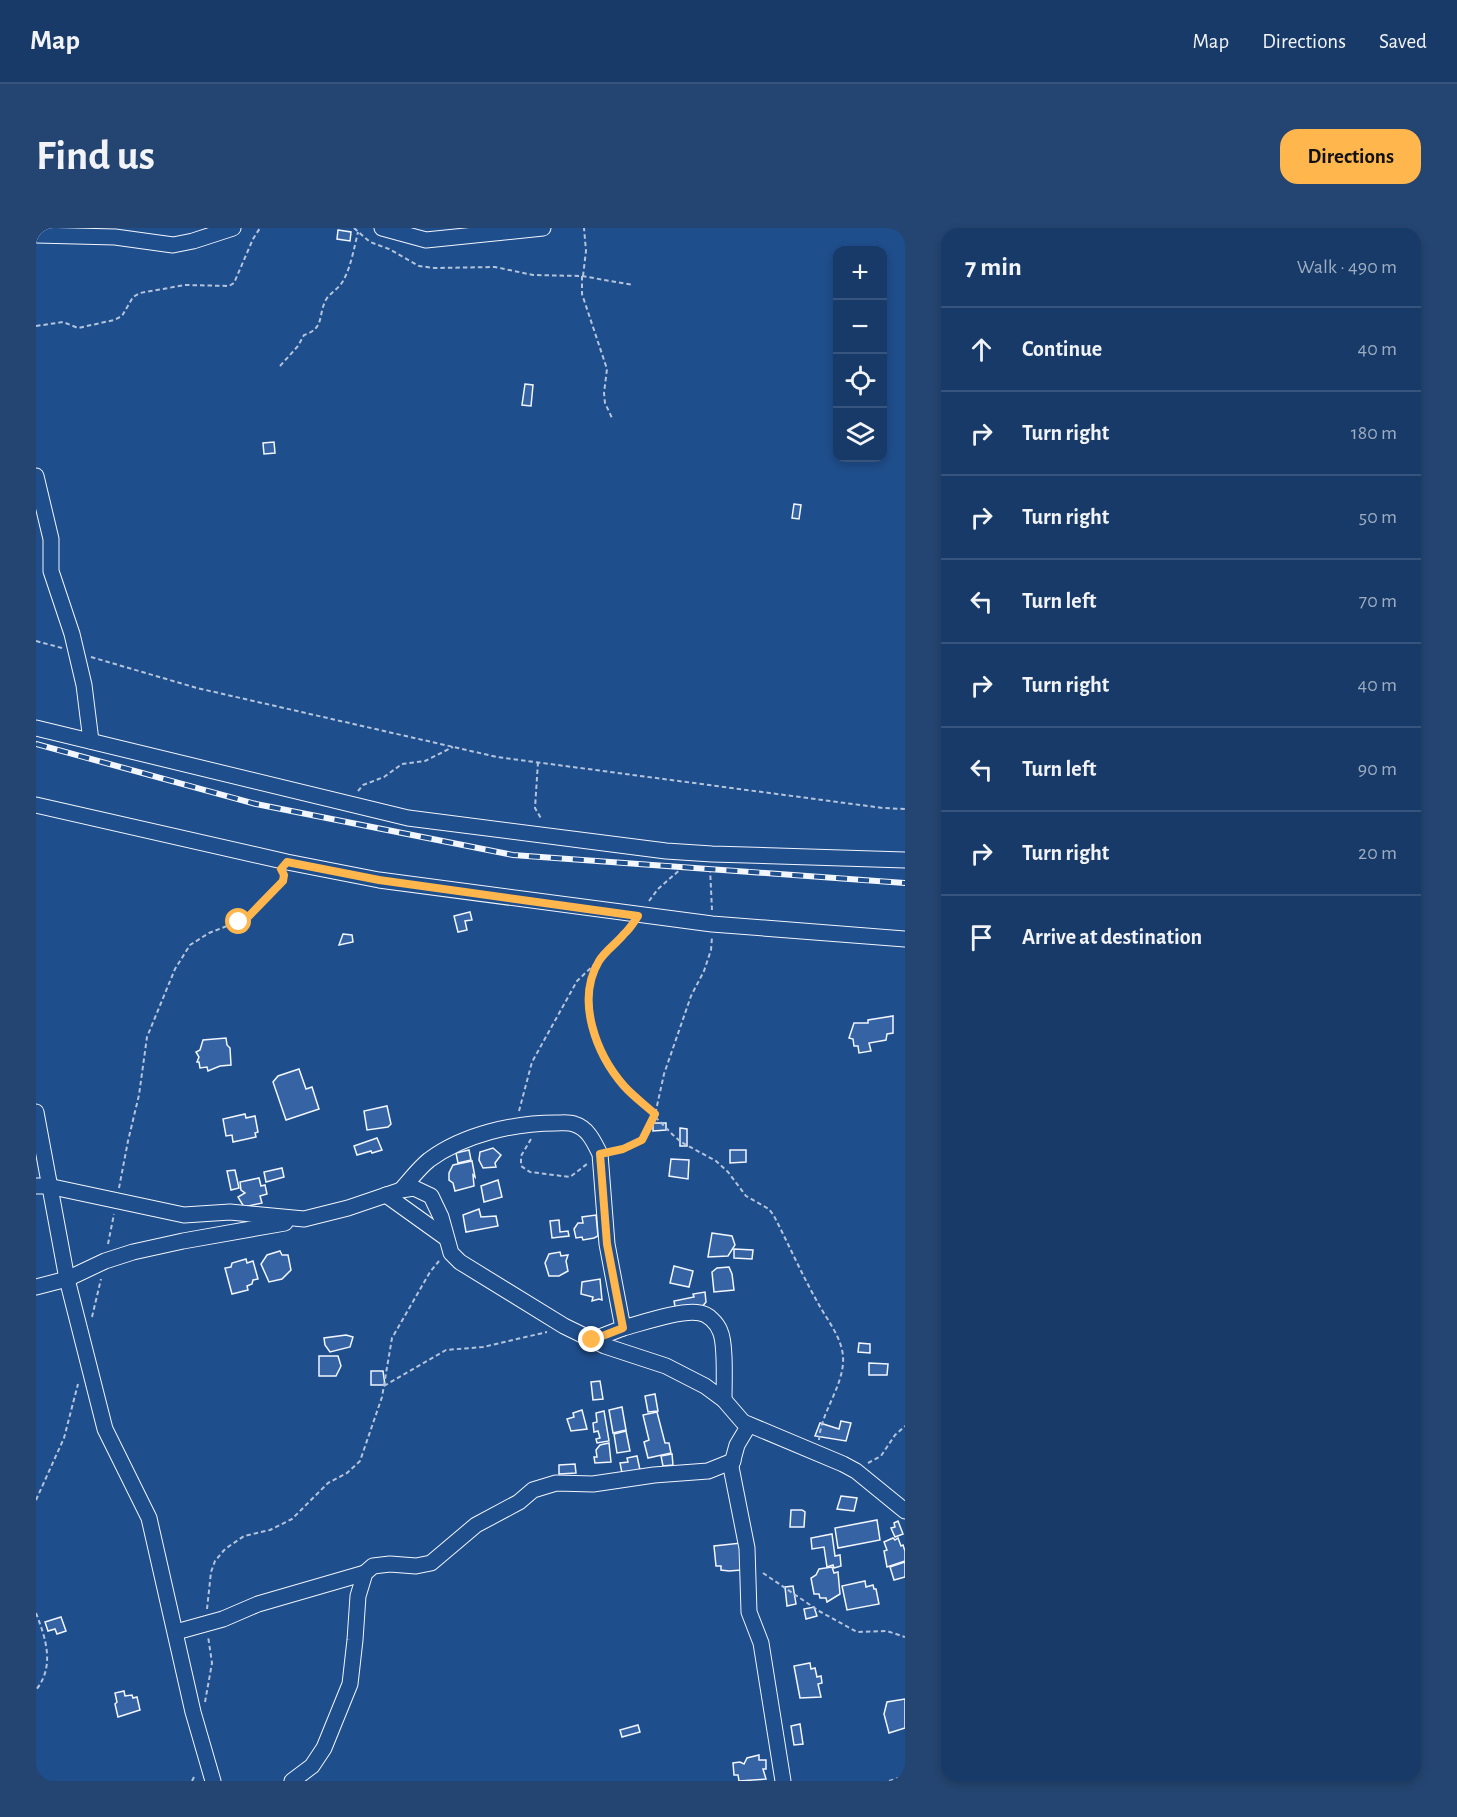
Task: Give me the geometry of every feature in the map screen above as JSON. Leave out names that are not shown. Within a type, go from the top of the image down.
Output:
[{"type":"street","points":[[36,235],[115,237],[173,245],[232,228]]},
{"type":"street","points":[[382,228],[426,240],[543,228]]},
{"type":"street","points":[[36,476],[51,539],[51,571],[84,685],[91,741]]},
{"type":"street","points":[[36,728],[408,818],[694,853],[905,860]]},
{"type":"street","points":[[36,805],[287,862],[379,880],[638,916],[905,939]]},
{"type":"street","points":[[36,1112],[42,1186],[105,1429],[149,1518],[193,1712],[213,1781]]},
{"type":"street","points":[[401,1190],[429,1160],[456,1144],[483,1134],[540,1123],[573,1124],[585,1130],[600,1154],[607,1244],[623,1328]]},
{"type":"street","points":[[42,1186],[184,1215],[230,1212],[304,1219]]},
{"type":"street","points":[[36,1287],[67,1279],[105,1261],[133,1252],[183,1240],[304,1219],[414,1188],[431,1196],[441,1217],[449,1245],[460,1262],[564,1326],[621,1352],[666,1365],[705,1386],[724,1400],[743,1422],[843,1464],[905,1511]]},
{"type":"street","points":[[386,1195],[449,1245]]},
{"type":"street","points":[[592,1340],[623,1328],[672,1315],[690,1312],[703,1313],[712,1319],[721,1332],[724,1400]]},
{"type":"street","points":[[749,1425],[737,1445],[731,1467],[747,1548],[749,1612],[761,1643],[783,1781]]},
{"type":"street","points":[[176,1632],[207,1624],[258,1604],[365,1573],[373,1566],[390,1564],[416,1566],[431,1563],[476,1525],[519,1502],[533,1490],[556,1484],[593,1484],[654,1475],[708,1471],[733,1461]]},
{"type":"street","points":[[292,1781],[312,1766],[324,1748],[350,1684],[358,1596],[365,1573]]},
{"type":"path","points":[[36,326],[63,322],[78,328],[114,320],[122,316],[134,297],[140,293],[185,285],[229,286],[234,283],[260,228]]},
{"type":"path","points":[[354,228],[370,242],[389,249],[407,261],[428,268],[495,267],[533,275],[582,276],[633,285]]},
{"type":"path","points":[[584,228],[586,251],[582,294],[607,369],[605,403],[612,418]]},
{"type":"path","points":[[280,366],[298,346],[304,335],[318,327],[326,302],[342,283],[347,273],[358,232]]},
{"type":"path","points":[[36,640],[197,688],[497,757],[905,809]]},
{"type":"path","points":[[349,803],[368,782],[384,777],[402,764],[425,761],[453,747]]},
{"type":"path","points":[[538,762],[536,808],[541,819],[558,837]]},
{"type":"path","points":[[513,1128],[532,1062],[577,981],[625,933],[658,889],[690,860],[694,853]]},
{"type":"path","points":[[540,1123],[521,1156],[521,1166],[530,1172],[570,1176],[600,1154],[623,1149],[642,1140],[655,1114],[664,1074],[691,996],[704,971],[711,950],[712,854]]},
{"type":"path","points":[[147,1052],[149,1030],[175,969],[186,950],[196,940],[249,916],[283,881],[284,875],[281,869],[287,862]]},
{"type":"path","points":[[599,961],[592,978],[589,1002],[590,1020],[600,1047],[624,1085],[681,1142],[716,1161],[746,1196],[769,1209],[818,1304],[832,1325],[843,1357],[837,1386],[820,1430],[818,1452]]},
{"type":"path","points":[[205,1705],[212,1664],[207,1624],[211,1572],[215,1561],[225,1549],[244,1536],[270,1530],[292,1519],[320,1491],[360,1461],[382,1397],[392,1338],[449,1245]]},
{"type":"path","points":[[384,1386],[446,1350],[483,1347],[564,1326]]},
{"type":"path","points":[[861,1476],[869,1462],[881,1456],[895,1435],[905,1426]]},
{"type":"path","points":[[760,1572],[826,1616],[857,1632],[887,1631],[905,1637]]},
{"type":"path","points":[[36,1613],[44,1632],[48,1655],[47,1669],[36,1690]]},
{"type":"path","points":[[192,1781],[196,1774]]},
{"type":"path","points":[[889,1781],[905,1776]]},
{"type":"building","points":[[338,230],[351,232],[350,241],[337,239]]},
{"type":"building","points":[[525,384],[533,385],[531,406],[522,405]]},
{"type":"building","points":[[274,442],[275,453],[264,454],[263,443]]},
{"type":"building","points":[[794,504],[801,505],[799,519],[792,518]]},
{"type":"building","points":[[470,912],[472,920],[465,921],[467,930],[458,932],[454,916]]},
{"type":"building","points":[[343,934],[352,935],[353,942],[339,945]]},
{"type":"building","points":[[893,1016],[893,1033],[887,1034],[886,1040],[869,1043],[871,1051],[859,1053],[858,1046],[854,1046],[853,1039],[849,1038],[854,1023],[868,1023],[868,1020]]},
{"type":"building","points":[[226,1038],[230,1048],[231,1065],[220,1066],[208,1071],[207,1067],[200,1068],[196,1052],[200,1050],[203,1040]]},
{"type":"building","points":[[299,1069],[306,1089],[312,1087],[319,1109],[286,1120],[273,1082],[278,1076]]},
{"type":"building","points":[[387,1106],[391,1124],[388,1127],[367,1130],[364,1111]]},
{"type":"building","points":[[245,1114],[246,1118],[255,1116],[258,1132],[255,1133],[256,1137],[233,1142],[232,1135],[226,1136],[223,1119]]},
{"type":"building","points":[[653,1123],[666,1123],[666,1130],[653,1131]]},
{"type":"building","points":[[680,1128],[687,1129],[687,1146],[680,1146]]},
{"type":"building","points":[[377,1138],[382,1150],[357,1155],[354,1146]]},
{"type":"building","points":[[493,1148],[501,1155],[495,1163],[496,1167],[483,1168],[479,1160],[480,1152]]},
{"type":"building","points":[[469,1150],[471,1160],[458,1163],[456,1153]]},
{"type":"building","points":[[730,1150],[746,1150],[746,1162],[730,1163]]},
{"type":"building","points":[[671,1159],[689,1160],[688,1179],[669,1176]]},
{"type":"building","points":[[472,1161],[474,1186],[455,1191],[453,1183],[449,1180],[449,1173],[453,1165]]},
{"type":"building","points":[[282,1168],[284,1177],[266,1182],[264,1172]]},
{"type":"building","points":[[235,1170],[239,1188],[231,1190],[227,1171]]},
{"type":"building","points":[[259,1178],[261,1186],[265,1185],[267,1194],[260,1196],[262,1203],[244,1207],[238,1197],[245,1193],[241,1190],[240,1182]]},
{"type":"building","points":[[498,1180],[502,1197],[484,1202],[481,1186]]},
{"type":"building","points":[[479,1209],[481,1217],[496,1216],[498,1226],[466,1232],[463,1215]]},
{"type":"building","points":[[596,1215],[598,1236],[583,1240],[582,1237],[576,1238],[574,1229],[578,1223],[583,1223],[582,1217]]},
{"type":"building","points":[[559,1220],[560,1232],[568,1231],[569,1236],[552,1238],[550,1221]]},
{"type":"building","points":[[712,1233],[732,1236],[735,1245],[728,1256],[708,1257]]},
{"type":"building","points":[[734,1249],[753,1250],[752,1259],[734,1258]]},
{"type":"building","points":[[280,1251],[282,1255],[288,1255],[291,1270],[282,1279],[269,1282],[261,1264],[267,1255]]},
{"type":"building","points":[[560,1252],[561,1256],[568,1255],[566,1261],[568,1271],[559,1276],[549,1276],[545,1263],[549,1254]]},
{"type":"building","points":[[246,1259],[247,1263],[253,1261],[258,1279],[253,1280],[252,1284],[247,1286],[248,1290],[232,1294],[225,1268],[231,1267],[232,1263]]},
{"type":"building","points":[[674,1266],[693,1271],[689,1287],[670,1283]]},
{"type":"building","points":[[729,1267],[734,1290],[714,1292],[712,1272],[717,1268]]},
{"type":"building","points":[[600,1279],[602,1300],[592,1301],[593,1297],[581,1294],[582,1282]]},
{"type":"building","points":[[705,1292],[706,1302],[701,1308],[676,1312],[674,1301]]},
{"type":"building","points":[[346,1335],[353,1337],[350,1347],[330,1352],[325,1345],[324,1338]]},
{"type":"building","points":[[859,1343],[870,1344],[870,1353],[858,1352]]},
{"type":"building","points":[[319,1356],[338,1356],[341,1366],[336,1376],[319,1376]]},
{"type":"building","points":[[869,1363],[888,1364],[887,1375],[869,1375]]},
{"type":"building","points":[[371,1371],[383,1371],[385,1385],[371,1385]]},
{"type":"building","points":[[600,1381],[603,1399],[593,1400],[591,1382]]},
{"type":"building","points":[[655,1394],[658,1411],[648,1412],[645,1396]]},
{"type":"building","points":[[622,1407],[626,1430],[613,1433],[609,1410]]},
{"type":"building","points":[[582,1410],[587,1429],[571,1431],[567,1419],[574,1417],[573,1413]]},
{"type":"building","points":[[604,1411],[609,1441],[597,1443],[596,1439],[600,1438],[598,1431],[594,1432],[593,1423],[597,1422],[596,1413]]},
{"type":"building","points":[[657,1412],[665,1443],[669,1443],[671,1453],[648,1458],[644,1442],[649,1440],[643,1415]]},
{"type":"building","points":[[841,1421],[851,1423],[846,1441],[815,1436],[820,1423],[839,1429]]},
{"type":"building","points":[[626,1431],[630,1451],[617,1453],[614,1434]]},
{"type":"building","points":[[609,1443],[611,1462],[595,1463],[596,1450],[600,1445]]},
{"type":"building","points":[[672,1454],[673,1465],[663,1466],[661,1456]]},
{"type":"building","points":[[637,1456],[640,1470],[622,1473],[620,1463],[628,1462],[627,1458]]},
{"type":"building","points":[[575,1464],[576,1473],[559,1474],[559,1465]]},
{"type":"building","points":[[841,1496],[857,1498],[854,1511],[837,1509]]},
{"type":"building","points":[[791,1510],[805,1512],[804,1527],[790,1527]]},
{"type":"building","points":[[877,1520],[880,1540],[838,1548],[835,1528]]},
{"type":"building","points":[[898,1521],[903,1534],[895,1537],[891,1528],[895,1527],[894,1523]]},
{"type":"building","points":[[832,1534],[835,1556],[840,1555],[841,1566],[834,1568],[833,1565],[827,1567],[824,1547],[812,1549],[811,1538]]},
{"type":"building","points":[[893,1538],[895,1540],[898,1538],[901,1546],[903,1545],[905,1561],[887,1567],[884,1551],[887,1550],[884,1542]]},
{"type":"building","points":[[741,1543],[741,1570],[721,1570],[721,1566],[716,1566],[714,1546]]},
{"type":"building","points":[[905,1562],[905,1577],[894,1580],[890,1567]]},
{"type":"building","points":[[832,1567],[834,1573],[838,1572],[840,1594],[827,1602],[826,1598],[820,1598],[819,1594],[814,1594],[811,1578],[819,1569]]},
{"type":"building","points":[[865,1581],[866,1587],[873,1585],[876,1589],[879,1604],[847,1610],[842,1586]]},
{"type":"building","points":[[793,1586],[796,1604],[787,1606],[785,1587]]},
{"type":"building","points":[[814,1607],[817,1616],[806,1619],[804,1609]]},
{"type":"building","points":[[61,1617],[66,1631],[57,1634],[55,1629],[48,1631],[45,1622]]},
{"type":"building","points":[[810,1663],[811,1669],[815,1668],[817,1677],[821,1676],[822,1683],[818,1684],[821,1697],[800,1698],[794,1666]]},
{"type":"building","points":[[124,1691],[125,1696],[137,1697],[140,1710],[118,1717],[115,1693]]},
{"type":"building","points":[[905,1699],[905,1728],[889,1733],[884,1714],[887,1702]]},
{"type":"building","points":[[800,1724],[803,1744],[794,1745],[791,1726]]},
{"type":"building","points":[[638,1725],[640,1732],[622,1737],[620,1730]]},
{"type":"building","points":[[759,1755],[759,1760],[766,1760],[766,1769],[763,1769],[766,1779],[739,1781],[738,1775],[734,1775],[733,1763],[744,1764],[747,1758]]},
{"type":"railway","points":[[36,744],[256,804],[513,855],[905,883]]},
{"type":"route","points":[[239,922],[249,916],[283,881],[284,875],[281,869],[287,862],[379,880],[638,916],[599,961],[592,978],[589,1002],[590,1020],[609,1064],[624,1085],[655,1114],[642,1140],[623,1149],[600,1154],[607,1244],[623,1328],[592,1340]]}]
